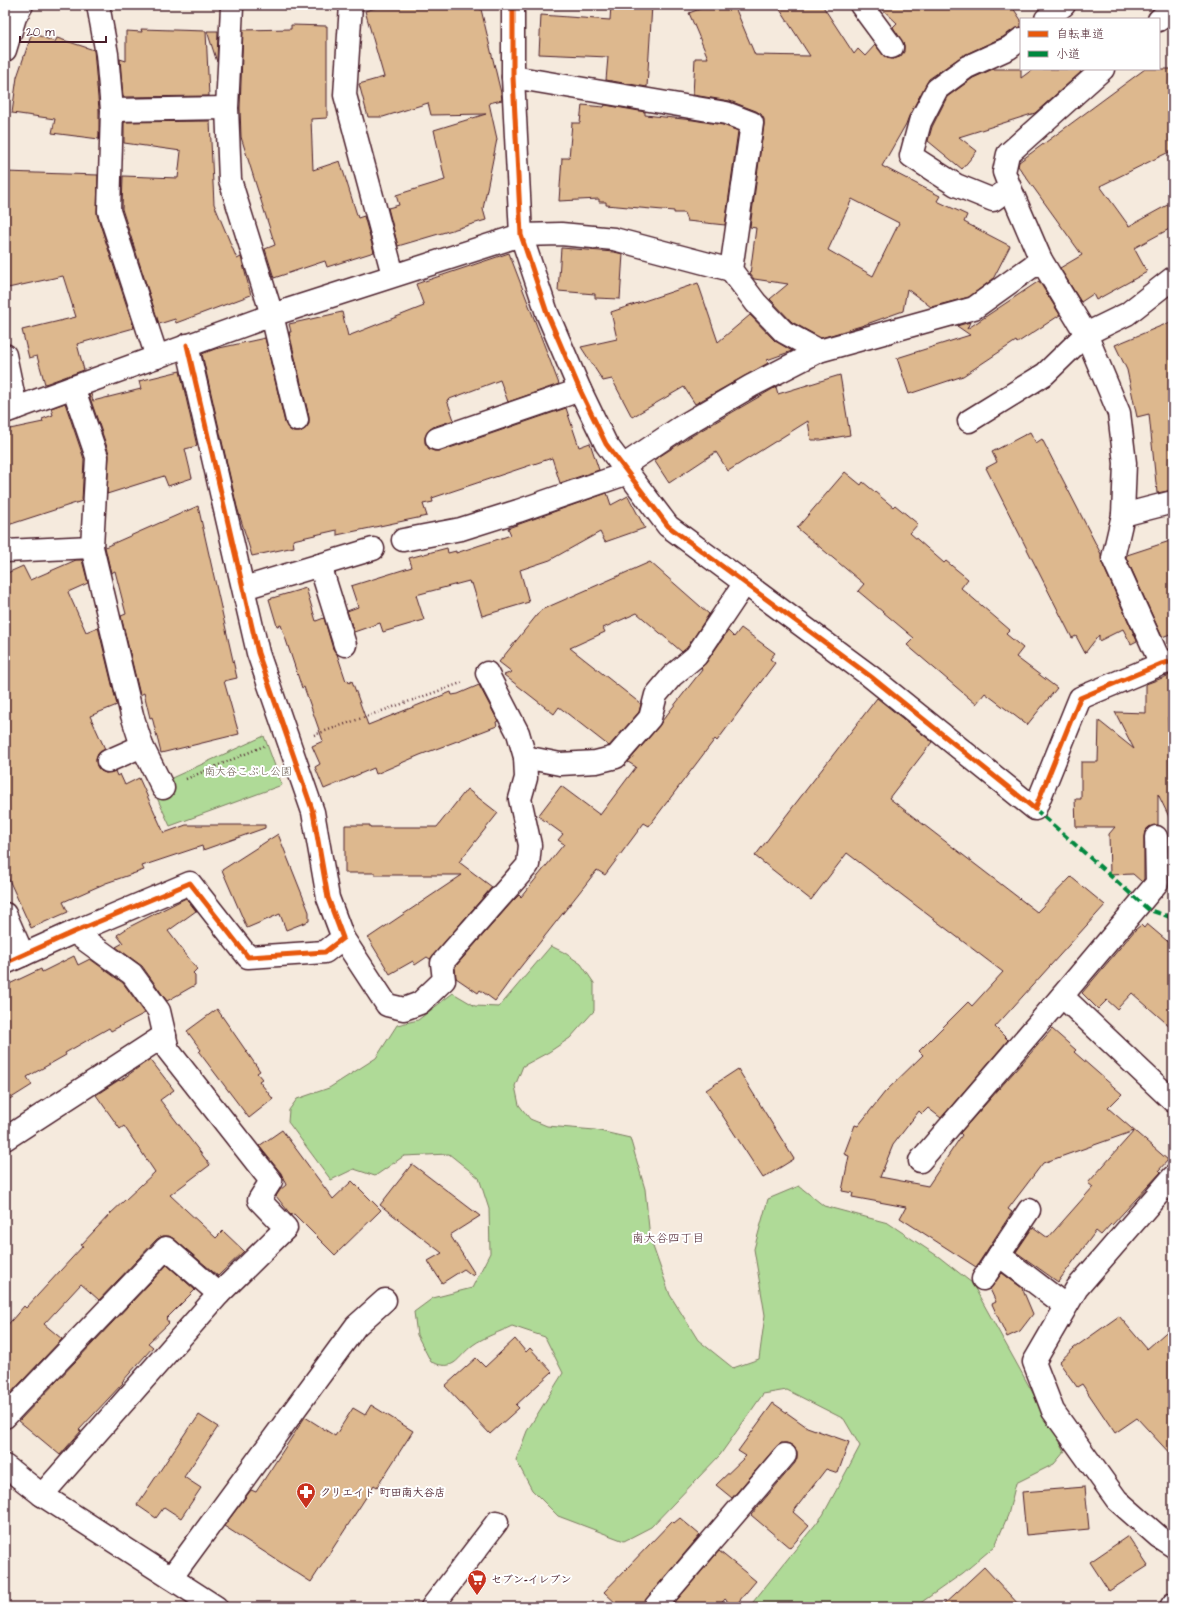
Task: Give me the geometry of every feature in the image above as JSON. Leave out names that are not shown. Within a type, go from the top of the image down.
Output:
[{"type":"street","points":[[98,5],[107,54],[112,110],[109,211],[157,357]]},
{"type":"street","points":[[351,5],[345,94],[393,275]]},
{"type":"street","points":[[513,5],[513,76],[521,235],[547,313],[580,390],[606,444],[668,526],[870,676],[1036,809],[1080,698],[1167,663],[1113,558],[1123,515],[1125,463],[1119,413],[1086,334],[1041,260],[1004,172],[1008,154],[1102,70]]},
{"type":"street","points":[[861,5],[892,47]]},
{"type":"street","points":[[1047,18],[1064,5]]},
{"type":"street","points":[[237,6],[227,108],[230,180],[272,315],[297,420]]},
{"type":"street","points":[[1160,19],[1173,7]]},
{"type":"street","points":[[5,50],[14,12]]},
{"type":"street","points":[[1010,188],[993,200],[956,185],[911,156],[920,122],[937,89],[967,66],[1009,48],[1020,40]]},
{"type":"street","points":[[513,76],[726,113],[752,123],[731,270]]},
{"type":"street","points":[[112,110],[227,108]]},
{"type":"street","points":[[5,355],[11,410],[272,315],[393,275],[521,235],[561,234],[614,239],[731,270],[756,303],[784,332],[819,351]]},
{"type":"street","points":[[403,540],[468,527],[518,512],[625,469],[681,427],[744,390],[819,351],[974,308],[1041,260]]},
{"type":"street","points":[[969,421],[1045,374],[1086,334],[1127,314],[1173,278]]},
{"type":"street","points":[[187,346],[258,653],[312,812],[328,898],[343,938],[387,1005],[404,1009],[420,1003],[444,980],[442,963],[528,865],[530,845],[520,799],[526,778],[525,757],[518,732],[487,673]]},
{"type":"street","points":[[73,387],[97,457],[92,547],[132,715],[142,746],[163,788]]},
{"type":"street","points":[[437,439],[580,390]]},
{"type":"street","points":[[1123,515],[1173,502]]},
{"type":"street","points":[[5,551],[92,547]]},
{"type":"street","points":[[244,588],[373,549]]},
{"type":"street","points":[[320,565],[345,645]]},
{"type":"street","points":[[525,757],[560,764],[596,762],[616,757],[650,718],[656,695],[672,676],[696,656],[745,583]]},
{"type":"street","points":[[108,762],[142,746]]},
{"type":"street","points":[[920,1161],[1157,883],[1156,837]]},
{"type":"street","points":[[5,914],[14,960],[74,932],[190,883],[248,957],[325,952],[343,938]]},
{"type":"street","points":[[42,1495],[219,1294],[286,1228],[259,1200],[271,1181],[168,1050],[159,1010],[132,974],[74,932]]},
{"type":"street","points":[[1062,996],[1173,1101]]},
{"type":"street","points":[[5,1139],[165,1035]]},
{"type":"street","points":[[1173,1177],[1077,1288],[1034,1362],[1053,1411],[1117,1500],[1159,1537],[1173,1546]]},
{"type":"street","points":[[983,1278],[1029,1210]]},
{"type":"street","points":[[5,1417],[166,1248],[219,1294]]},
{"type":"street","points":[[999,1255],[1066,1306]]},
{"type":"street","points":[[171,1578],[356,1326],[385,1300]]},
{"type":"street","points":[[655,1607],[785,1455]]},
{"type":"street","points":[[5,1466],[42,1495],[216,1607]]},
{"type":"street","points":[[432,1607],[497,1522]]},
{"type":"path","points":[[163,788],[288,740],[487,673]]},
{"type":"green space","name":"南大谷こぶし公園","points":[[264,736],[282,785],[170,826],[152,787]]},
{"type":"green space","points":[[551,946],[565,953],[581,964],[594,983],[594,1011],[570,1038],[549,1052],[523,1066],[515,1086],[519,1105],[530,1119],[547,1126],[595,1130],[630,1138],[645,1189],[650,1238],[670,1295],[698,1340],[733,1368],[759,1359],[765,1315],[754,1249],[768,1199],[799,1186],[824,1206],[888,1223],[939,1257],[972,1283],[1065,1451],[1054,1464],[1016,1483],[1008,1515],[995,1546],[963,1573],[919,1604],[919,1607],[749,1607],[823,1515],[860,1446],[844,1419],[787,1390],[763,1394],[720,1455],[651,1527],[624,1541],[558,1516],[532,1490],[516,1460],[527,1431],[563,1373],[545,1337],[512,1326],[477,1342],[455,1362],[446,1365],[439,1365],[431,1362],[417,1335],[414,1312],[433,1298],[472,1288],[490,1253],[489,1209],[479,1178],[449,1154],[404,1156],[375,1176],[354,1169],[331,1180],[288,1122],[289,1110],[297,1099],[329,1088],[376,1058],[397,1025],[418,1020],[453,993],[475,1006],[499,1007]]},
{"type":"building","points":[[385,5],[480,5],[502,100],[489,103],[497,139],[483,209],[486,220],[398,246],[388,208],[399,205],[396,195],[445,180],[434,130],[486,114],[431,115],[428,103],[383,117],[368,117],[359,84],[384,77],[365,11]]},
{"type":"building","points":[[611,5],[652,5],[647,87],[606,80],[608,57],[539,54],[541,15],[610,20]]},
{"type":"building","points":[[710,5],[734,5],[755,55],[810,56],[777,5],[822,5],[854,54],[858,49],[865,56],[875,45],[887,58],[893,59],[900,57],[904,52],[904,45],[893,27],[897,23],[878,5],[1011,5],[1020,18],[1020,27],[962,56],[929,79],[882,166],[940,196],[937,201],[967,215],[964,222],[1010,246],[993,279],[969,297],[931,307],[907,289],[903,311],[821,338],[792,322],[770,299],[788,284],[754,279],[750,274],[756,228],[750,227],[764,119],[761,114],[756,111],[730,101],[693,95],[695,58],[708,58],[689,13]],"holes":[[[852,199],[899,223],[873,276],[828,250]]]},
{"type":"building","points":[[291,25],[327,26],[327,118],[311,119],[313,170],[340,161],[358,218],[364,216],[374,252],[327,267],[325,261],[274,278],[265,249],[275,245],[241,137],[240,108],[243,30],[291,29]]},
{"type":"building","points":[[141,29],[206,31],[209,96],[123,97],[120,59],[126,61],[126,31],[142,32]]},
{"type":"building","points":[[207,31],[218,31],[217,62]]},
{"type":"building","points":[[32,33],[55,42],[57,38],[94,50],[99,110],[99,139],[52,133],[55,119],[12,113],[17,77]]},
{"type":"building","points":[[993,69],[1020,69],[1021,78],[1032,70],[1079,70],[1081,72],[1035,113],[959,137],[977,151],[962,169],[928,141],[932,127],[947,97],[973,78]]},
{"type":"building","points":[[1173,69],[1173,150],[1100,186],[1129,226],[1173,202],[1173,227],[1134,248],[1147,272],[1096,300],[1093,294],[1081,302],[1060,268],[1082,255],[1018,166],[1019,162],[1144,70]]},
{"type":"building","points":[[582,105],[604,107],[605,105],[645,112],[645,115],[723,125],[738,131],[725,225],[687,221],[684,213],[674,213],[674,211],[606,205],[606,202],[599,202],[599,199],[559,201],[562,158],[569,158],[572,123],[580,123]]},
{"type":"building","points":[[210,121],[214,204],[237,259],[241,257],[251,295],[176,323],[175,319],[159,324],[122,209],[123,176],[178,178],[181,151],[124,143],[124,122]]},
{"type":"building","points":[[5,172],[98,175],[97,215],[134,328],[77,344],[84,370],[45,384],[37,356],[29,358],[22,330],[76,317],[63,276],[8,288],[5,274]]},
{"type":"building","points":[[561,248],[623,254],[620,299],[595,298],[595,294],[558,291]]},
{"type":"building","points":[[509,253],[559,384],[508,402],[500,380],[447,400],[454,420],[433,427],[428,431],[425,437],[425,443],[429,449],[441,451],[566,408],[579,447],[590,443],[599,470],[560,483],[552,458],[432,498],[433,502],[423,504],[427,516],[337,535],[337,530],[293,540],[294,547],[252,556],[237,507],[202,354],[215,349],[265,338],[285,423],[293,432],[300,432],[309,424],[309,417],[289,332],[291,332],[289,324],[342,312],[348,336],[424,306],[416,284]]},
{"type":"building","points":[[1039,281],[1060,315],[1017,343],[1016,341],[963,376],[909,394],[897,358],[970,335],[957,326],[970,322],[967,329]]},
{"type":"building","points":[[698,283],[718,342],[750,315],[775,341],[792,351],[767,360],[768,363],[695,404],[684,387],[632,417],[612,379],[603,381],[581,347],[617,339],[611,312]]},
{"type":"building","points":[[1173,321],[1173,490],[1157,493],[1149,414],[1137,417],[1127,370],[1115,345]]},
{"type":"building","points":[[180,371],[197,446],[185,449],[192,478],[168,486],[164,476],[107,494],[109,453],[89,395],[91,394],[93,401],[141,389],[139,381]]},
{"type":"building","points":[[840,375],[850,435],[821,440],[811,440],[808,421],[728,471],[716,452],[669,483],[654,460],[688,438],[776,387],[778,394]]},
{"type":"building","points":[[65,403],[84,459],[82,501],[5,526],[5,430],[43,422],[42,419],[53,415],[51,408]]},
{"type":"building","points":[[1030,432],[1036,443],[1042,439],[1101,554],[1102,563],[1137,641],[1131,644],[1123,629],[1099,641],[1099,635],[1085,653],[1076,636],[1072,638],[986,468],[997,462],[992,452]]},
{"type":"building","points":[[845,472],[861,485],[863,482],[893,507],[895,505],[918,524],[910,533],[944,563],[946,561],[968,579],[961,588],[1010,630],[1006,634],[1023,648],[1016,657],[1057,688],[1027,725],[985,693],[976,704],[907,645],[914,638],[858,591],[864,584],[797,528]]},
{"type":"building","points":[[607,493],[611,505],[628,496],[645,528],[605,542],[600,532],[550,560],[520,570],[529,602],[482,616],[472,583],[470,584],[469,581],[416,595],[424,620],[383,632],[380,623],[354,632],[347,611],[358,607],[351,586],[412,567],[409,558],[447,548],[448,553],[456,551],[456,553],[511,535],[508,528]]},
{"type":"building","points":[[198,506],[237,678],[224,681],[239,734],[161,753],[144,693],[140,695],[121,616],[126,614],[115,571],[111,573],[105,547]]},
{"type":"building","points":[[1173,540],[1173,633],[1162,637],[1126,557],[1127,555]]},
{"type":"building","points":[[76,560],[82,560],[88,583],[68,592],[86,632],[98,627],[117,705],[90,716],[105,749],[98,754],[96,760],[97,766],[101,771],[106,773],[115,771],[117,776],[120,774],[125,785],[139,778],[164,833],[186,825],[265,825],[265,828],[203,850],[202,846],[142,866],[144,870],[106,883],[63,902],[68,912],[31,928],[5,871],[5,574],[23,566],[30,580]]},
{"type":"building","points":[[650,562],[709,614],[687,648],[682,652],[637,613],[603,628],[605,632],[570,648],[641,704],[639,712],[609,746],[559,707],[554,714],[504,675],[512,672],[499,662],[541,610]]},
{"type":"building","points":[[306,588],[316,621],[324,618],[333,649],[337,654],[346,681],[348,680],[349,683],[352,681],[368,725],[451,692],[452,695],[458,694],[479,685],[498,721],[496,722],[497,726],[420,755],[376,774],[374,768],[324,789],[315,767],[320,764],[312,746],[323,741],[304,687],[302,688],[281,625],[277,626],[269,599]]},
{"type":"building","points":[[741,628],[775,653],[770,659],[775,663],[717,741],[715,739],[649,826],[644,823],[605,875],[597,870],[495,1001],[480,990],[478,993],[456,978],[455,967],[512,902],[519,895],[521,897],[564,844],[558,840],[563,834],[538,816],[561,786],[600,815],[636,767],[628,762],[659,726],[702,670],[701,668],[728,631],[734,637]]},
{"type":"building","points":[[1173,674],[1173,717],[1168,717],[1170,777],[1173,779],[1173,791],[1171,791],[1171,821],[1158,794],[1158,825],[1149,827],[1145,831],[1144,837],[1144,879],[1142,882],[1133,874],[1110,875],[1109,834],[1115,827],[1076,827],[1075,799],[1081,799],[1081,762],[1098,762],[1099,721],[1134,749],[1115,712],[1146,713],[1146,684]]},
{"type":"building","points":[[877,698],[932,742],[889,798],[1037,912],[1071,877],[1105,905],[995,1027],[1008,1040],[941,1118],[928,1108],[922,1114],[919,1111],[893,1145],[880,1177],[928,1186],[962,1135],[960,1133],[1052,1029],[1076,1050],[1074,1052],[1122,1094],[1108,1108],[1168,1160],[1159,1170],[1161,1172],[1112,1225],[1111,1224],[1101,1235],[1096,1231],[1058,1282],[1016,1252],[1033,1227],[1048,1238],[1093,1187],[1088,1183],[1134,1131],[1043,1163],[1008,1209],[1012,1212],[976,1267],[900,1218],[906,1207],[852,1197],[853,1193],[842,1191],[849,1156],[844,1154],[855,1125],[858,1126],[885,1092],[923,1055],[919,1051],[968,1002],[972,1006],[1003,972],[847,853],[811,900],[755,856]]},
{"type":"building","points":[[467,789],[498,813],[459,862],[492,887],[430,959],[427,957],[415,965],[413,961],[390,974],[368,938],[462,875],[375,875],[375,873],[345,873],[345,825],[370,825],[370,827],[437,827]]},
{"type":"building","points":[[278,834],[309,912],[309,921],[286,930],[280,914],[247,928],[222,870]]},
{"type":"building","points":[[186,898],[196,911],[168,931],[197,969],[193,973],[195,975],[195,985],[167,1001],[142,966],[116,947],[123,943],[117,935],[129,927]]},
{"type":"building","points":[[1147,924],[1173,946],[1173,1029],[1132,993],[1117,1009],[1107,1000],[1098,1009],[1082,993],[1135,930],[1141,925],[1144,928]]},
{"type":"building","points":[[74,956],[78,965],[90,959],[123,983],[145,1013],[111,1031],[109,1028],[27,1077],[32,1085],[5,1102],[5,986],[41,969],[42,972]]},
{"type":"building","points":[[217,1009],[260,1071],[257,1073],[262,1079],[259,1081],[273,1099],[249,1118],[199,1052],[201,1050],[187,1031]]},
{"type":"building","points":[[150,1059],[174,1090],[160,1100],[210,1165],[170,1195],[216,1238],[223,1231],[244,1251],[218,1276],[174,1239],[169,1236],[163,1236],[157,1239],[99,1300],[81,1284],[44,1324],[62,1339],[5,1399],[5,1328],[24,1306],[26,1308],[110,1214],[155,1172],[124,1126],[120,1129],[96,1095],[119,1080],[120,1081]]},
{"type":"building","points":[[738,1069],[794,1159],[763,1178],[706,1090]]},
{"type":"building","points":[[282,1130],[333,1199],[352,1181],[381,1210],[335,1255],[294,1214],[291,1215],[276,1196],[286,1185],[281,1173],[259,1146]]},
{"type":"building","points":[[412,1164],[480,1216],[450,1235],[475,1274],[473,1276],[464,1269],[442,1283],[428,1261],[442,1253],[380,1205]]},
{"type":"building","points":[[167,1265],[195,1290],[166,1319],[169,1323],[148,1343],[153,1347],[122,1382],[123,1383],[79,1430],[81,1431],[60,1455],[19,1421]]},
{"type":"building","points":[[1002,1273],[1022,1288],[1033,1314],[1020,1331],[1007,1337],[992,1304],[996,1302],[990,1289]]},
{"type":"building","points":[[1119,1316],[1147,1349],[1173,1326],[1173,1457],[1137,1418],[1115,1433],[1082,1384],[1077,1387],[1059,1362],[1074,1348]]},
{"type":"building","points":[[515,1339],[526,1352],[530,1348],[552,1372],[516,1405],[519,1408],[490,1434],[445,1386],[476,1358],[485,1367]]},
{"type":"building","points":[[773,1403],[807,1427],[849,1442],[838,1473],[826,1469],[793,1512],[809,1526],[790,1548],[751,1515],[795,1463],[797,1451],[793,1446],[787,1443],[781,1443],[776,1447],[732,1498],[716,1485],[746,1456],[738,1451]]},
{"type":"building","points":[[371,1405],[413,1431],[377,1487],[374,1485],[311,1582],[224,1526],[251,1490],[256,1492],[305,1417],[335,1436],[353,1408],[365,1415]]},
{"type":"building","points":[[199,1415],[218,1427],[184,1477],[201,1488],[181,1518],[164,1507],[156,1518],[137,1505],[192,1423],[193,1424]]},
{"type":"building","points":[[1085,1487],[1089,1529],[1026,1535],[1022,1492]]},
{"type":"building","points":[[680,1518],[700,1535],[646,1599],[643,1607],[620,1607],[604,1592],[672,1521],[674,1523]]},
{"type":"building","points":[[1128,1536],[1148,1566],[1109,1591],[1090,1562]]},
{"type":"building","points":[[719,1551],[756,1581],[734,1607],[725,1599],[718,1607],[671,1607]]},
{"type":"building","points":[[984,1567],[1021,1607],[941,1607]]},
{"type":"marked path","points":[[1035,809],[1149,910],[1173,918]]},
{"type":"cycle path","points":[[513,5],[513,77],[521,235],[547,313],[580,390],[606,444],[668,526],[870,676],[1035,809],[1080,698],[1161,664],[1173,661]]},
{"type":"cycle path","points":[[5,963],[190,883],[248,957],[325,952],[343,938],[328,898],[313,812],[258,653],[187,345]]},
{"type":"place","name":"クリエイト 町田南大谷店","points":[[306,1509]]},
{"type":"place","name":"セブン-イレブン","points":[[477,1596]]},
{"type":"district","name":"南大谷四丁目","points":[[668,1238]]}]
